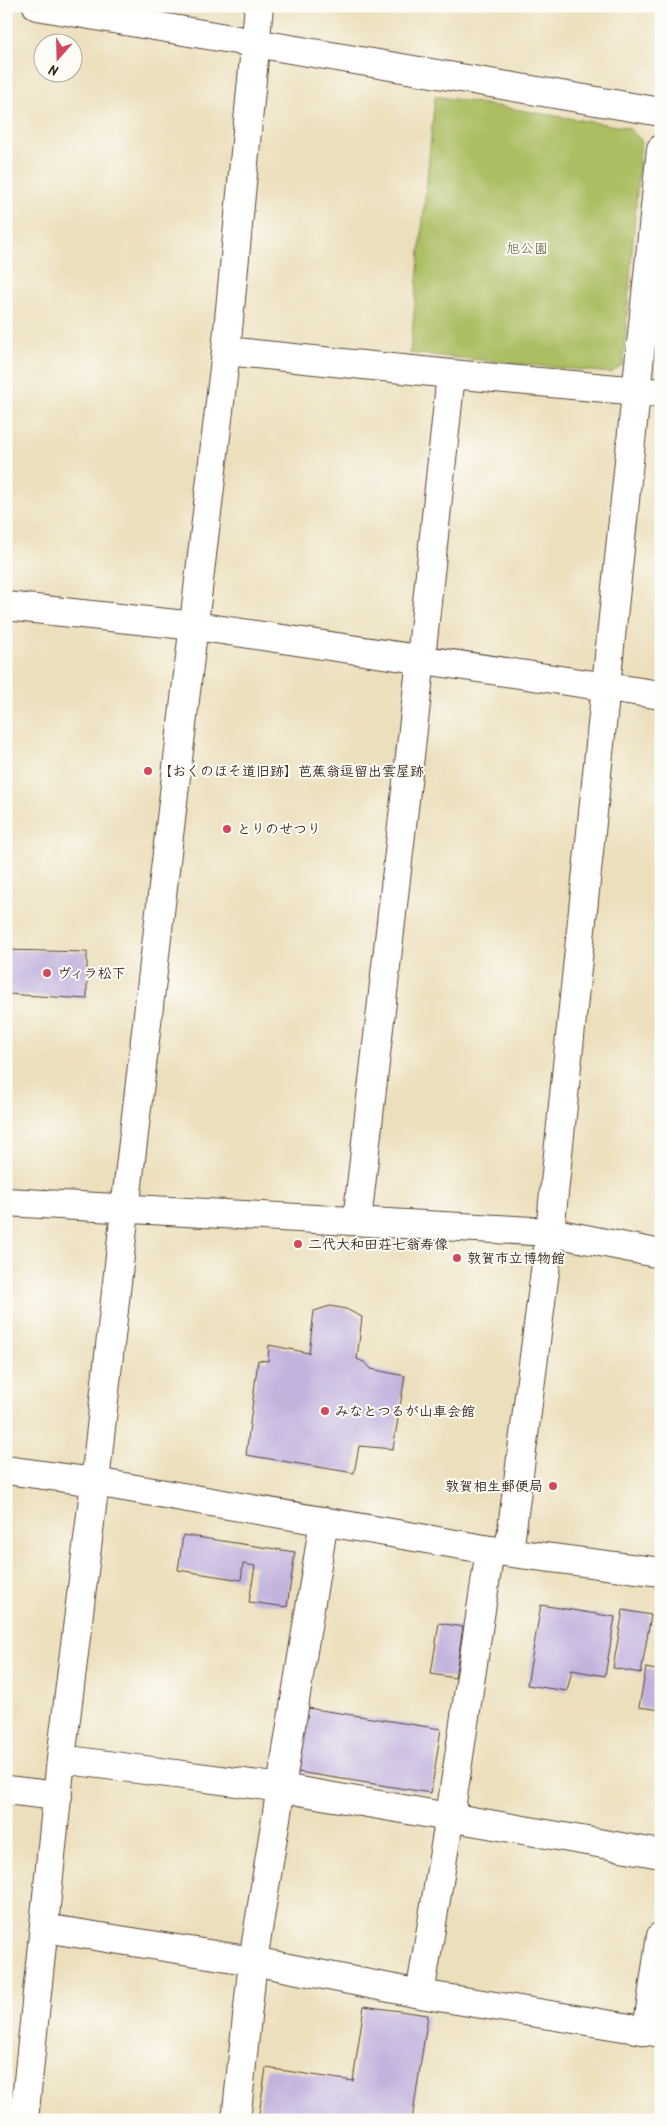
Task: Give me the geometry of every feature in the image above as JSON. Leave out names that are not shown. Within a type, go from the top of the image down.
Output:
[{"type":"street","points":[[37,6],[661,112]]},
{"type":"street","points":[[24,2120],[61,1758],[95,1482],[226,351],[260,6]]},
{"type":"street","points":[[420,1994],[450,1816],[500,1551],[550,1232],[605,688],[649,392],[661,149]]},
{"type":"street","points":[[226,351],[649,392]]},
{"type":"street","points":[[357,1221],[422,659],[451,374]]},
{"type":"street","points":[[6,606],[195,626],[661,695]]},
{"type":"street","points":[[6,1202],[550,1232],[661,1254]]},
{"type":"street","points":[[6,1470],[95,1482],[500,1551],[661,1572]]},
{"type":"street","points":[[236,2120],[252,1961],[282,1788],[324,1521]]},
{"type":"street","points":[[61,1758],[282,1788],[661,1854]]},
{"type":"street","points":[[6,1790],[58,1796]]},
{"type":"street","points":[[44,1928],[252,1961],[420,1994],[654,2032],[661,1936]]},
{"type":"green space","name":"旭公園","points":[[435,96],[629,128],[641,140],[623,364],[611,373],[410,353]]},
{"type":"building","name":"ヴィラ松下","points":[[6,950],[87,952],[87,999],[6,994]]},
{"type":"building","name":"みなとつるが山車会館","points":[[330,1306],[346,1309],[362,1317],[357,1359],[366,1363],[371,1369],[405,1376],[393,1449],[359,1446],[354,1473],[246,1455],[258,1360],[268,1361],[269,1345],[309,1353],[314,1311]]},
{"type":"building","points":[[183,1535],[295,1552],[287,1607],[249,1602],[255,1566],[243,1564],[241,1580],[178,1570]]},
{"type":"building","points":[[541,1605],[615,1617],[605,1676],[572,1670],[567,1691],[527,1685]]},
{"type":"building","points":[[623,1610],[651,1615],[641,1673],[613,1668]]},
{"type":"building","points":[[439,1623],[463,1627],[455,1678],[431,1674]]},
{"type":"building","points":[[646,1668],[661,1671],[661,1710],[639,1707]]},
{"type":"building","points":[[6,1707],[11,1708],[7,1734],[6,1734]]},
{"type":"building","points":[[308,1708],[441,1729],[431,1793],[298,1772]]},
{"type":"building","points":[[364,2006],[428,2015],[412,2120],[258,2120],[266,2068],[353,2081]]},
{"type":"place","name":"【おくのほそ道旧跡】芭蕉翁逗留出雲屋跡","points":[[148,771]]},
{"type":"place","name":"とりのせつり","points":[[227,829]]},
{"type":"place","name":"ヴィラ松下","points":[[47,973]]},
{"type":"place","name":"二代大和田荘七翁寿像","points":[[298,1244]]},
{"type":"place","name":"敦賀市立博物館","points":[[457,1258]]},
{"type":"place","name":"みなとつるが山車会館","points":[[325,1411]]},
{"type":"place","name":"敦賀相生郵便局","points":[[553,1486]]}]
